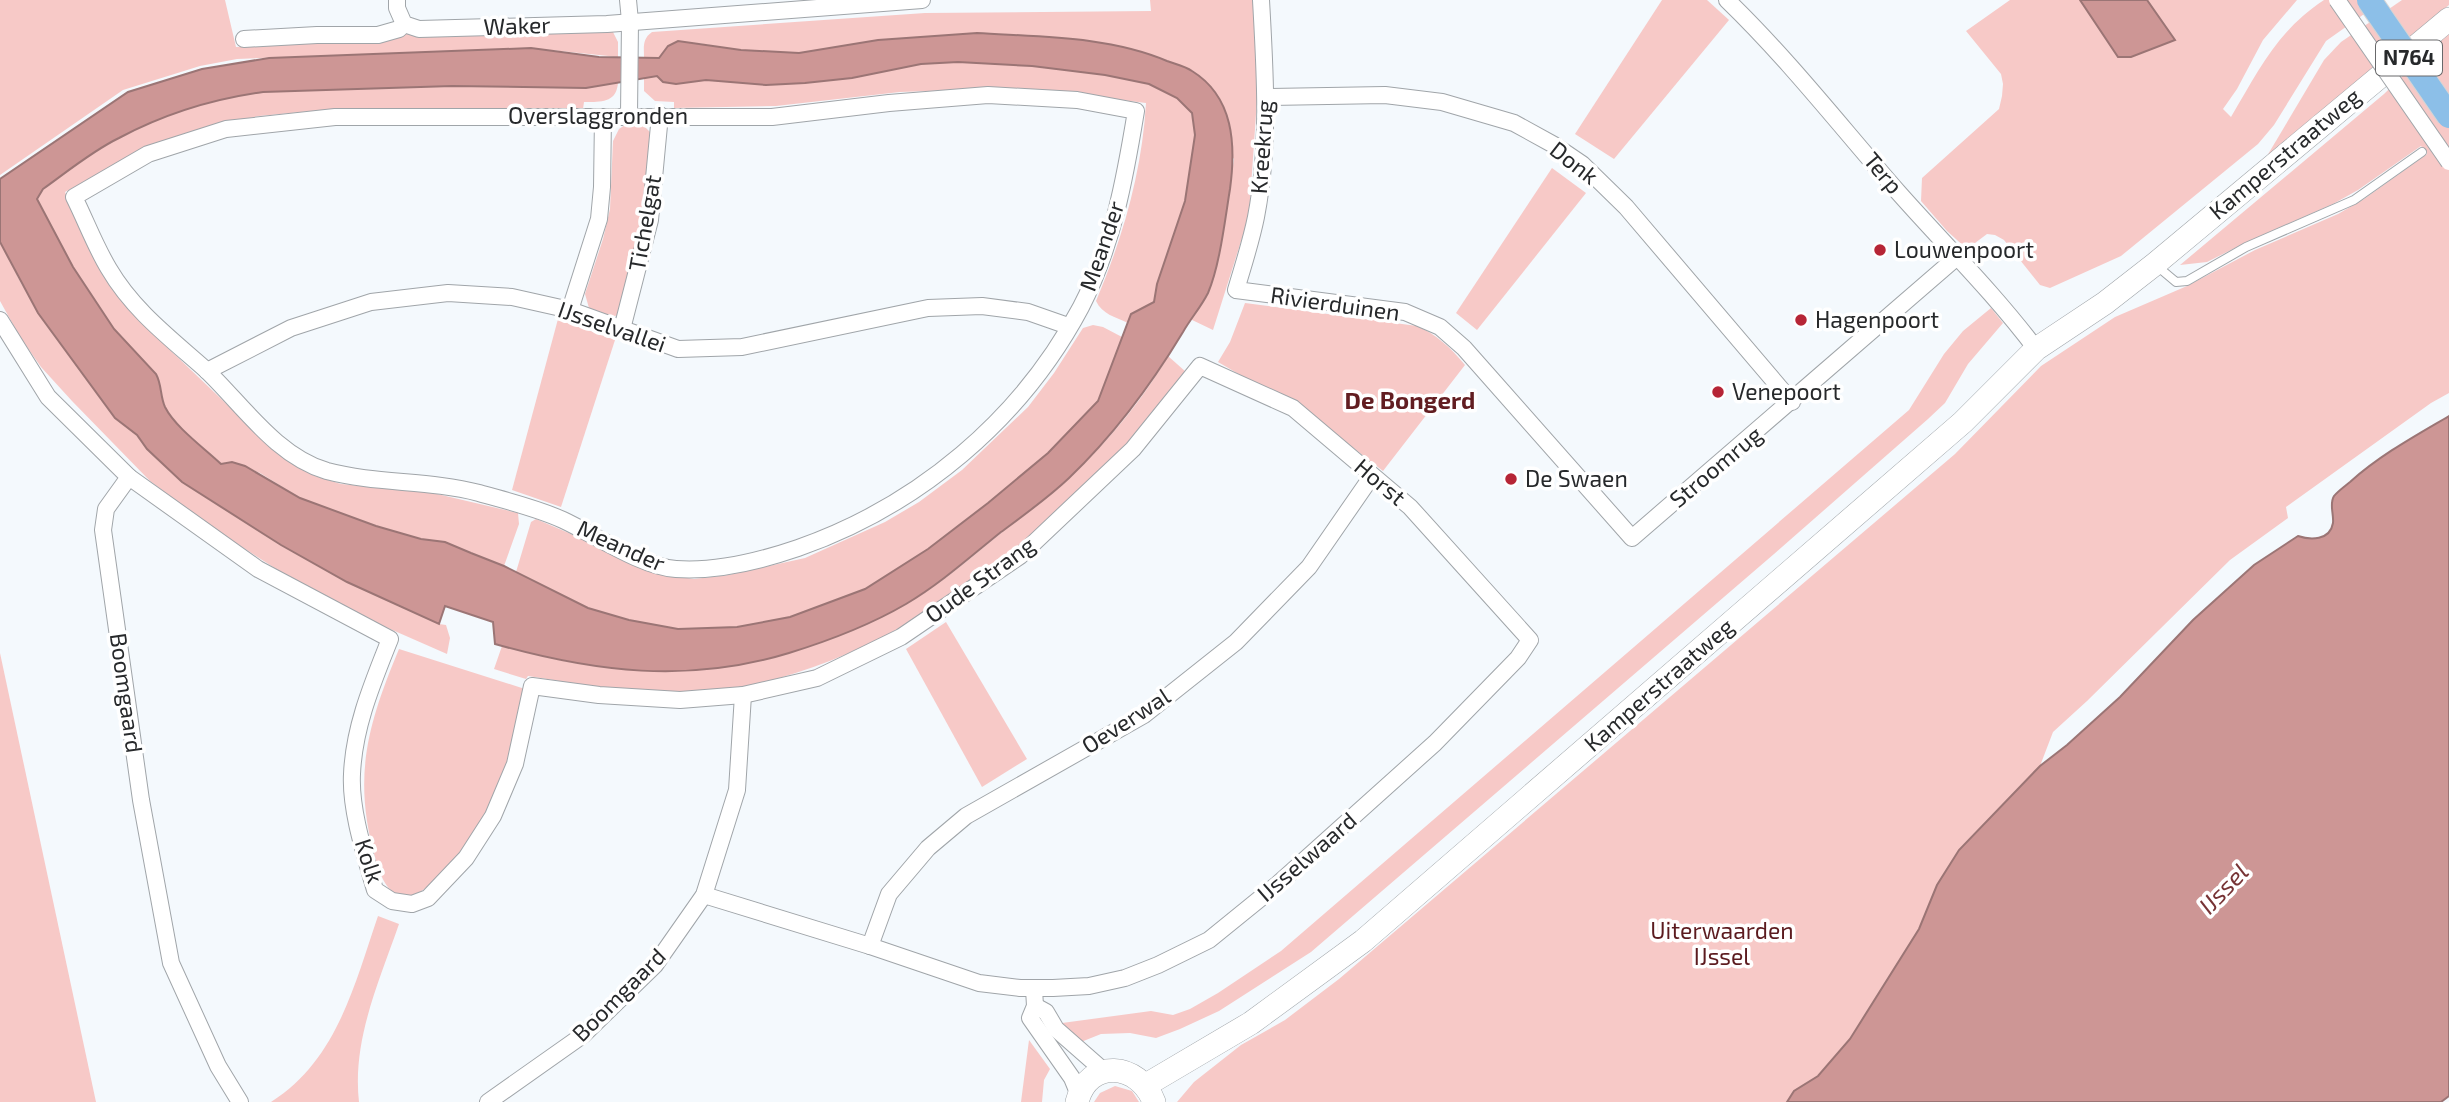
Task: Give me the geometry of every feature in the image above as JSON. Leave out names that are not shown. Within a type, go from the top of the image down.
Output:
[{"type":"main road","name":"N764","points":[[2369,0],[2449,116]]},
{"type":"main road","name":"Kamperstraatweg","points":[[1150,1094],[1363,941],[1964,422],[2036,349],[2105,303],[2155,264],[2449,19]]},
{"type":"main road","points":[[1078,1098],[1089,1080],[1105,1072],[1128,1072],[1150,1094]]},
{"type":"street","points":[[397,0],[397,8],[404,24]]},
{"type":"street","points":[[628,0],[629,115]]},
{"type":"street","name":"Waker","points":[[244,39],[378,35],[399,29],[404,24],[429,29],[630,21],[922,0]]},
{"type":"street","name":"Kreekrug","points":[[1236,290],[1256,218],[1264,161],[1266,97],[1261,0]]},
{"type":"street","name":"Terp","points":[[1727,0],[1767,39],[1896,190],[2014,318],[2036,349]]},
{"type":"street","points":[[2336,0],[2449,162]]},
{"type":"street","name":"Overslaggronden","points":[[74,197],[148,154],[226,129],[335,117],[772,117],[888,103],[988,95],[1077,100],[1136,111]]},
{"type":"street","name":"Donk","points":[[1266,97],[1385,95],[1442,102],[1514,123],[1554,145],[1582,164],[1626,207],[1792,401]]},
{"type":"street","name":"Meander","points":[[74,197],[109,270],[143,315],[207,371],[268,434],[293,454],[324,470],[363,477],[422,482],[475,492],[559,518],[636,557],[674,569],[718,567],[767,558],[836,534],[886,509],[942,472],[994,427],[1039,374],[1080,308],[1106,250],[1126,175],[1136,111]]},
{"type":"street","name":"Tichelgat","points":[[622,329],[650,220],[660,116]]},
{"type":"street","name":"Tichelgat","points":[[570,310],[598,219],[602,187],[603,117]]},
{"type":"street","name":"Stroomrug","points":[[1632,538],[1957,257]]},
{"type":"street","name":"Rivierduinen","points":[[1236,290],[1405,312],[1440,327],[1464,348],[1632,538]]},
{"type":"street","name":"IJsselvallei","points":[[207,371],[291,328],[371,302],[448,293],[512,297],[570,310],[678,349],[743,347],[928,308],[982,306],[1028,312],[1069,326]]},
{"type":"street","points":[[0,320],[48,397],[129,477]]},
{"type":"street","name":"Horst","points":[[1200,366],[1293,408],[1410,507],[1530,640]]},
{"type":"street","name":"Oude Strang","points":[[743,695],[817,678],[901,637],[1020,556],[1133,449],[1200,366]]},
{"type":"street","name":"Oeverwal","points":[[870,946],[889,894],[928,848],[966,816],[1144,715],[1236,642],[1309,567],[1372,476]]},
{"type":"street","name":"Kolk","points":[[129,477],[258,569],[390,639],[363,708],[352,775],[358,830],[375,890],[392,901],[412,904],[428,898],[466,858],[493,816],[515,764],[533,686],[599,695],[680,700],[743,695]]},
{"type":"street","name":"Boomgaard","points":[[129,477],[106,509],[103,530],[141,800],[171,963],[218,1066],[240,1102]]},
{"type":"street","name":"IJsselwaard","points":[[704,895],[979,983],[1034,989],[1089,986],[1125,978],[1209,940],[1278,884],[1435,743],[1518,658],[1530,640]]},
{"type":"street","name":"Boomgaard","points":[[488,1102],[583,1035],[655,965],[704,895],[737,790],[743,695]]},
{"type":"street","points":[[1034,989],[1035,1006],[1030,1018],[1072,1078],[1078,1098]]},
{"type":"street","points":[[1035,1006],[1046,1012],[1056,1029],[1105,1072]]},
{"type":"lane","name":"Kamperstraatweg","points":[[2155,264],[2176,282],[2187,281],[2246,247],[2354,200],[2422,152]]},
{"type":"green space","points":[[0,0],[225,0],[236,47],[379,40],[409,32],[420,35],[613,32],[618,42],[618,57],[531,48],[237,59],[200,66],[123,90],[0,175]]},
{"type":"green space","points":[[1150,0],[1258,0],[1260,56],[1249,216],[1213,330],[1190,319],[1201,306],[1216,267],[1226,220],[1234,159],[1136,50],[1070,39],[977,33],[799,53],[741,50],[697,43],[668,46],[660,58],[644,58],[645,40],[652,32],[925,13],[1151,11]]},
{"type":"green space","points":[[1662,0],[1707,0],[1729,20],[1614,159],[1575,134]]},
{"type":"green space","points":[[2010,0],[2080,0],[2118,57],[2130,57],[2174,40],[2147,0],[2297,0],[2263,40],[2223,109],[2231,117],[2270,52],[2308,12],[2324,0],[2384,0],[2326,41],[2274,125],[2258,144],[2121,256],[2050,288],[2040,285],[2004,240],[1995,235],[1987,234],[1967,249],[1921,201],[1922,178],[1999,109],[2003,84],[2001,74],[1966,31]]},
{"type":"green space","points":[[2402,0],[2449,0],[2449,5],[2267,156],[2324,60],[2341,42]]},
{"type":"green space","name":"Uiterwaarden IJssel","points":[[2449,34],[2449,393],[2431,403],[2286,507],[2288,518],[2230,560],[2053,732],[2040,766],[1959,850],[1937,885],[1919,929],[1850,1039],[1818,1076],[1794,1091],[1787,1102],[1177,1102],[1194,1082],[1241,1045],[1285,1020],[1339,979],[1955,454],[2041,366],[2115,317],[2187,286],[2255,250],[2338,214],[2427,154],[2421,146],[2333,204],[2207,262],[2180,265],[2384,94]]},
{"type":"green space","points":[[958,62],[1032,66],[1105,75],[1149,84],[1177,98],[1191,112],[1195,135],[1185,201],[1157,284],[1154,302],[1131,314],[1128,323],[1105,312],[1096,301],[1130,204],[1146,103],[1048,91],[985,89],[900,92],[776,106],[674,108],[674,102],[655,101],[644,91],[644,78],[658,76],[676,84],[706,80],[766,85],[852,78],[921,64]]},
{"type":"green space","points":[[618,82],[611,98],[584,102],[583,109],[323,110],[259,116],[221,124],[122,161],[65,192],[90,248],[144,325],[264,440],[292,463],[315,476],[341,484],[433,493],[518,513],[519,524],[504,566],[445,542],[421,539],[376,526],[300,498],[260,473],[232,462],[221,464],[170,415],[163,403],[156,375],[114,329],[73,267],[37,199],[42,189],[109,143],[171,115],[225,99],[263,92],[452,86],[586,88]]},
{"type":"green space","points":[[628,123],[642,124],[653,135],[650,190],[618,315],[612,317],[589,308],[585,294],[610,209],[613,141],[619,129]]},
{"type":"green space","points":[[1552,168],[1586,193],[1477,330],[1456,313]]},
{"type":"green space","points":[[0,242],[22,285],[115,418],[137,435],[147,449],[182,482],[281,545],[347,582],[446,625],[450,638],[447,654],[381,625],[298,583],[206,524],[150,481],[41,367],[20,337],[0,301]]},
{"type":"green space","points":[[1245,303],[1417,326],[1443,342],[1465,365],[1383,471],[1319,421],[1218,362],[1230,342]]},
{"type":"green space","points":[[1991,308],[2003,323],[1968,364],[1945,403],[1774,554],[1311,952],[1219,1011],[1156,1038],[1130,1033],[1101,1034],[1081,1042],[1062,1023],[1151,1011],[1173,1015],[1218,993],[1281,951],[1909,410],[1944,354],[1963,331]]},
{"type":"green space","points":[[558,319],[615,340],[561,507],[512,490]]},
{"type":"green space","points":[[1093,325],[1122,337],[1099,401],[1048,453],[988,503],[928,549],[865,589],[790,617],[737,627],[678,629],[629,620],[588,608],[516,572],[531,522],[536,519],[667,575],[694,579],[728,575],[805,558],[885,522],[919,502],[962,470],[1028,407],[1083,328]]},
{"type":"green space","points":[[1168,356],[1186,372],[1152,417],[1084,489],[1034,534],[980,576],[923,614],[864,646],[801,671],[737,688],[671,694],[617,690],[528,676],[526,679],[494,669],[502,646],[586,665],[665,671],[705,668],[786,653],[877,619],[933,587],[1061,485],[1122,421]]},
{"type":"green space","points":[[946,622],[1027,759],[982,787],[906,649]]},
{"type":"green space","points":[[399,649],[525,689],[506,766],[487,812],[475,833],[440,875],[419,893],[409,896],[393,892],[382,878],[369,831],[365,804],[364,778],[371,728]]},
{"type":"green space","points":[[0,653],[96,1102],[0,1102]]},
{"type":"green space","points":[[378,916],[399,924],[363,1034],[359,1056],[359,1102],[271,1102],[294,1085],[328,1043],[351,995]]},
{"type":"green space","points":[[1029,1040],[1050,1069],[1044,1080],[1042,1102],[1021,1102]]},
{"type":"green space","points":[[1115,1086],[1132,1091],[1139,1102],[1094,1102],[1100,1093]]},
{"type":"water","points":[[2080,0],[2147,0],[2175,40],[2131,57],[2118,57]]},
{"type":"water","points":[[977,33],[1074,39],[1144,53],[1192,71],[1216,94],[1224,108],[1232,139],[1232,172],[1219,256],[1208,293],[1158,371],[1116,427],[1086,462],[1061,485],[943,579],[906,604],[834,638],[751,663],[714,669],[641,671],[568,662],[495,644],[493,622],[445,606],[439,624],[347,582],[281,545],[182,482],[147,449],[137,435],[115,418],[38,313],[0,242],[0,179],[128,92],[202,69],[269,58],[531,48],[599,57],[659,58],[668,46],[678,41],[741,50],[799,53],[878,40]],"holes":[[[958,62],[1032,66],[1105,75],[1149,84],[1177,98],[1192,113],[1195,135],[1185,201],[1157,284],[1154,302],[1131,314],[1098,401],[1048,453],[988,503],[928,549],[865,589],[790,617],[737,627],[678,629],[629,620],[588,608],[504,566],[445,542],[421,539],[376,526],[300,498],[245,466],[232,462],[221,464],[170,415],[163,403],[156,374],[114,329],[73,267],[37,199],[43,189],[80,162],[136,129],[189,109],[263,92],[452,86],[586,88],[657,76],[663,82],[676,84],[706,80],[766,85],[852,78],[921,64]]]},
{"type":"water","name":"IJssel","points":[[2449,416],[2449,1096],[2441,1102],[1787,1102],[1794,1091],[1818,1076],[1850,1039],[1919,929],[1937,885],[1959,850],[2040,766],[2120,697],[2193,620],[2254,565],[2298,536],[2319,538],[2328,533],[2333,523],[2334,496],[2361,472]]},
{"type":"place","name":"Louwenpoort","points":[[1880,250]]},
{"type":"place","name":"Hagenpoort","points":[[1801,320]]},
{"type":"place","name":"Venepoort","points":[[1718,392]]},
{"type":"place","name":"De Swaen","points":[[1511,479]]},
{"type":"district","name":"De Bongerd","points":[[1410,401]]}]
